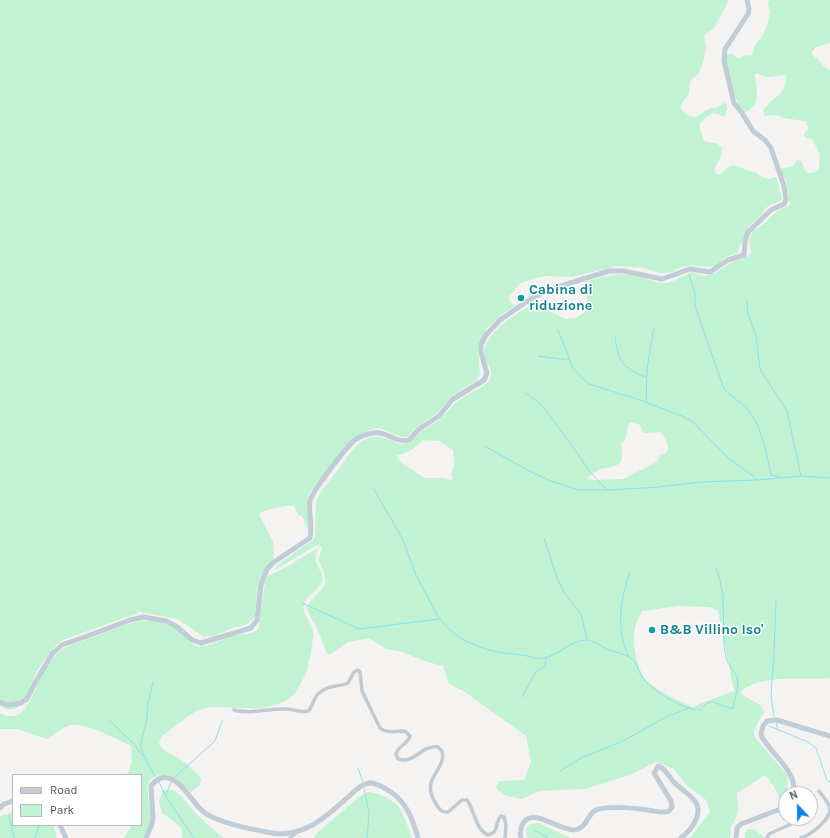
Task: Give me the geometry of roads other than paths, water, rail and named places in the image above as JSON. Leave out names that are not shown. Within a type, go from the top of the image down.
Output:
[{"type":"street","points":[[0,702],[8,705],[21,703],[27,699],[52,654],[62,645],[130,620],[144,617],[166,621],[176,626],[192,640],[201,643],[251,628],[257,620],[261,585],[267,569],[274,562],[310,538],[312,523],[310,505],[312,497],[319,485],[351,445],[361,436],[377,432],[383,433],[400,441],[409,440],[419,429],[439,416],[453,399],[481,382],[487,373],[481,353],[481,345],[486,335],[500,320],[532,298],[554,288],[609,271],[638,273],[656,279],[662,279],[690,268],[710,272],[728,260],[744,255],[745,240],[748,232],[771,210],[784,204],[786,200],[784,186],[771,148],[765,140],[756,135],[733,101],[724,61],[725,49],[748,14],[749,9],[747,0]]},
{"type":"street","points":[[234,710],[240,712],[286,709],[308,711],[311,708],[316,695],[331,686],[348,682],[354,672],[358,670],[360,672],[362,691],[380,728],[389,732],[405,731],[410,736],[409,740],[397,750],[396,754],[398,759],[406,760],[431,746],[438,747],[442,751],[442,759],[430,785],[432,796],[439,809],[442,812],[448,812],[462,800],[467,800],[476,821],[485,834],[488,835],[493,833],[496,830],[499,818],[501,816],[504,817],[506,825],[505,838]]},
{"type":"street","points":[[793,786],[793,780],[779,757],[762,737],[762,729],[765,724],[771,720],[781,720],[830,736]]},
{"type":"street","points":[[521,838],[521,828],[526,820],[530,818],[541,819],[576,830],[583,827],[592,813],[598,809],[622,808],[648,810],[661,813],[669,811],[672,807],[671,801],[654,772],[658,766],[663,767],[673,782],[695,800],[697,805],[698,810],[694,824],[688,833],[681,838]]},
{"type":"street","points":[[146,838],[153,818],[151,786],[158,779],[166,777],[177,782],[200,809],[212,817],[237,825],[282,834],[296,832],[320,822],[361,786],[371,783],[386,789],[405,806],[414,824],[418,838]]},
{"type":"street","points":[[801,838],[810,834],[829,818],[830,811],[819,790]]},
{"type":"street","points":[[0,808],[4,804],[12,801]]},
{"type":"street","points":[[736,838],[737,828],[741,824],[778,810]]},
{"type":"street","points":[[60,826],[66,838]]},
{"type":"street","points":[[767,838],[769,834],[787,826]]},
{"type":"street","points":[[290,838],[296,832]]},
{"type":"waterway","points":[[689,275],[695,293],[695,306],[724,389],[746,407],[751,414],[763,439],[771,475],[780,477]]},
{"type":"waterway","points":[[747,301],[748,314],[756,336],[760,369],[787,411],[801,476]]},
{"type":"waterway","points":[[646,402],[647,368],[654,328]]},
{"type":"waterway","points":[[558,330],[573,368],[589,384],[640,400],[682,416],[693,422],[727,457],[757,479]]},
{"type":"waterway","points":[[615,337],[618,353],[623,363],[638,374],[646,377]]},
{"type":"waterway","points":[[538,356],[569,359]]},
{"type":"waterway","points":[[525,393],[541,404],[590,472],[607,490]]},
{"type":"waterway","points":[[486,447],[529,471],[551,481],[579,490],[659,487],[700,482],[757,480],[801,476],[830,478]]},
{"type":"waterway","points":[[374,489],[403,540],[415,573],[436,613],[449,629],[457,635],[474,645],[494,651],[538,658],[549,657],[576,642],[587,640],[631,658],[642,677],[653,688],[669,699],[687,708],[702,710]]},
{"type":"waterway","points":[[544,538],[557,578],[565,594],[581,614],[587,639]]},
{"type":"waterway","points":[[703,707],[708,702],[713,702],[733,709],[738,685],[737,677],[727,661],[724,647],[723,597],[716,568]]},
{"type":"waterway","points":[[628,656],[622,635],[621,614],[624,593],[630,572]]},
{"type":"waterway","points":[[774,717],[771,695],[776,601]]},
{"type":"waterway","points":[[302,603],[359,629],[439,619]]},
{"type":"waterway","points":[[522,697],[535,673],[545,666],[546,658]]},
{"type":"waterway","points":[[153,682],[148,703],[147,719],[141,741],[141,748],[155,776]]},
{"type":"waterway","points":[[560,771],[581,758],[621,742],[666,717],[689,708]]},
{"type":"waterway","points":[[109,720],[132,742],[143,756]]},
{"type":"waterway","points":[[176,776],[215,741],[222,721]]},
{"type":"waterway","points":[[776,723],[778,730]]},
{"type":"waterway","points":[[769,726],[808,742],[816,748],[827,780],[830,782]]},
{"type":"waterway","points":[[358,768],[363,782]]},
{"type":"waterway","points":[[166,794],[172,781]]},
{"type":"waterway","points":[[159,782],[165,795],[194,838]]},
{"type":"waterway","points":[[364,789],[369,812],[367,838]]},
{"type":"waterway","points":[[9,815],[14,838]]},
{"type":"waterway","points":[[35,838],[39,826]]},
{"type":"waterway","points":[[534,830],[548,838]]},
{"type":"place","name":"Cabina di riduzione","points":[[521,298]]},
{"type":"place","name":"B&B Villino Iso'","points":[[652,630]]}]
